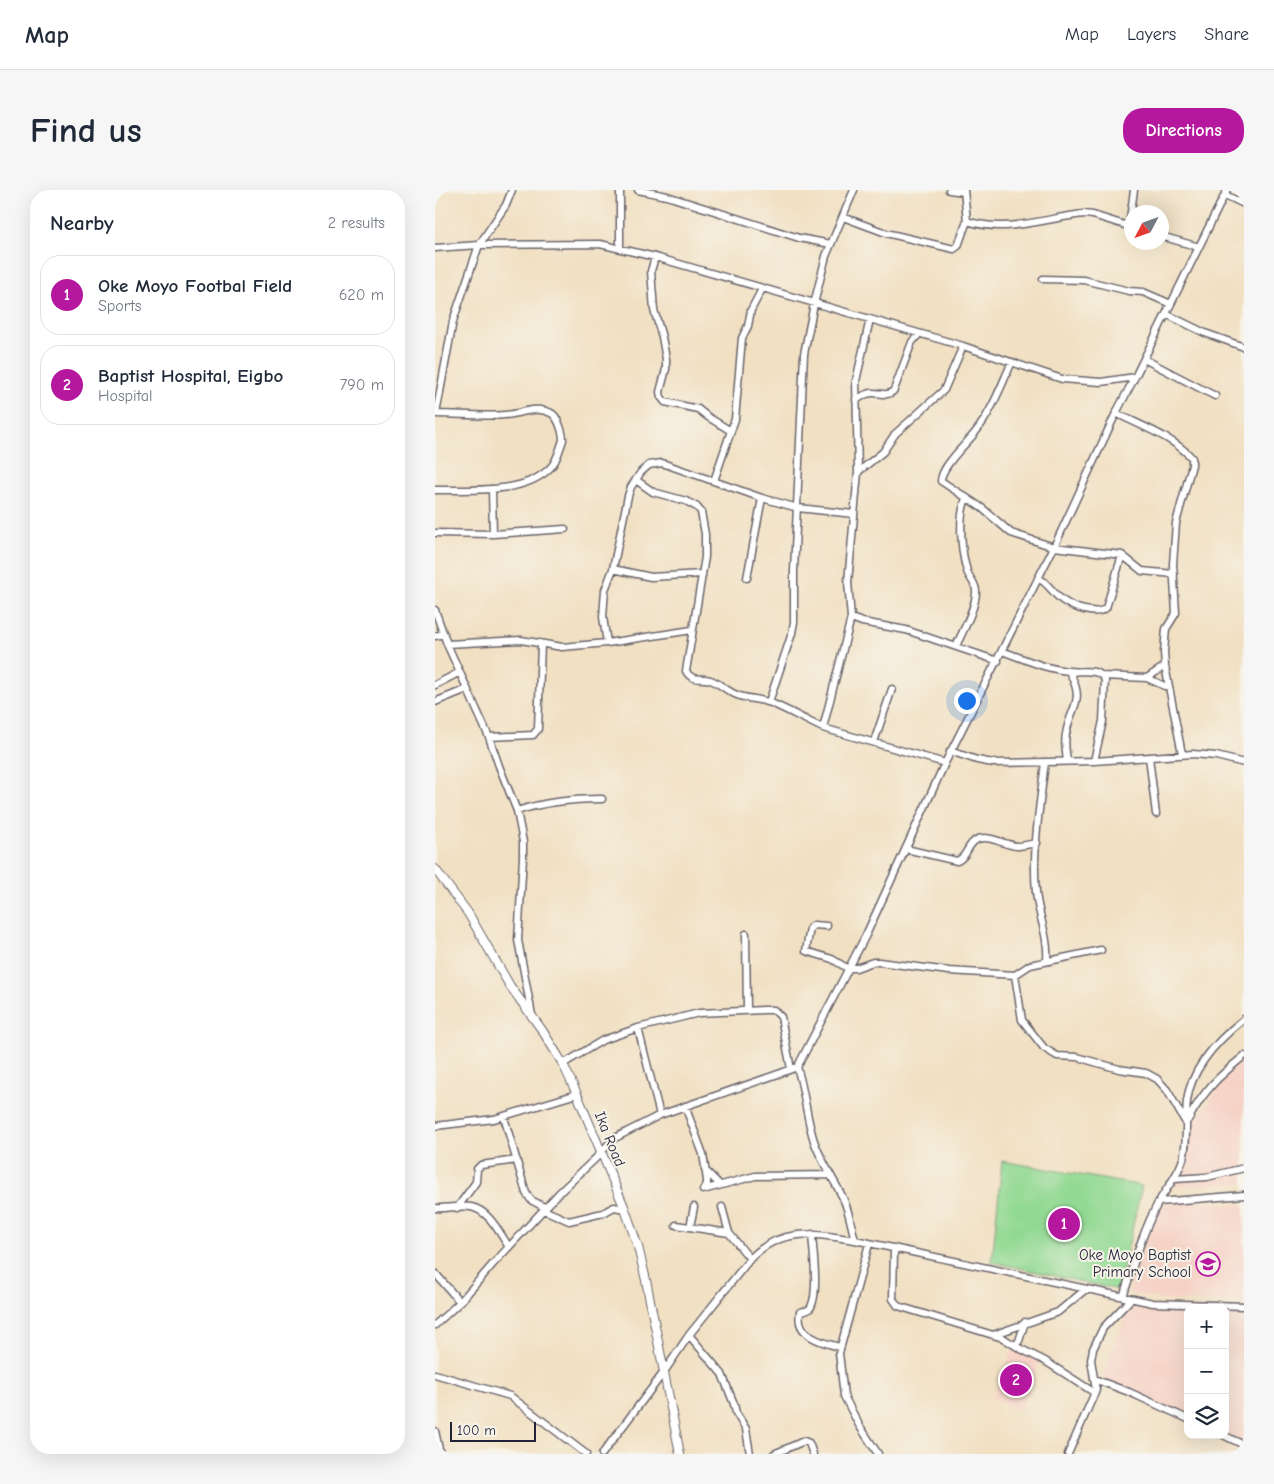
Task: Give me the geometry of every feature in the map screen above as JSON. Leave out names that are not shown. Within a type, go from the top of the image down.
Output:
[{"type":"street","points":[[435,490],[504,488],[532,481],[551,468],[563,440],[556,417],[550,412],[536,410],[504,415],[435,415],[453,321],[479,245],[506,205],[512,190]]},
{"type":"street","points":[[620,190],[620,249]]},
{"type":"street","points":[[638,190],[667,196],[799,238],[831,244]]},
{"type":"street","points":[[769,702],[794,622],[794,571],[802,423],[802,368],[814,304],[831,244],[854,190]]},
{"type":"street","points":[[843,218],[886,233],[954,249],[959,246],[967,221],[964,191],[949,190]]},
{"type":"street","points":[[1132,205],[1134,190]]},
{"type":"street","points":[[435,1324],[460,1302],[559,1193],[594,1161],[613,1139],[660,1115],[794,1068],[866,934],[945,763],[1039,578],[1116,413],[1226,193],[1244,204]]},
{"type":"street","points":[[967,221],[981,226],[996,227],[1084,214],[1124,224]]},
{"type":"street","points":[[1169,238],[1199,247]]},
{"type":"street","points":[[435,248],[479,245],[594,243],[655,257],[963,346],[1071,380],[1101,382],[1135,378]]},
{"type":"street","points":[[655,257],[651,271],[654,310],[663,337],[666,359],[660,392],[661,397],[665,402],[698,409],[731,431]]},
{"type":"street","points":[[1043,279],[1084,280],[1129,291],[1143,292],[1171,304]]},
{"type":"street","points":[[714,481],[735,419],[740,347],[748,326],[751,310],[761,289]]},
{"type":"street","points":[[1166,314],[1205,333],[1244,347]]},
{"type":"street","points":[[823,728],[851,618],[848,582],[858,472],[857,369],[870,320]]},
{"type":"street","points":[[856,400],[870,393],[888,395],[895,390],[911,342],[919,334]]},
{"type":"street","points":[[858,472],[883,452],[895,434],[944,390],[963,346]]},
{"type":"street","points":[[1144,359],[1215,396]]},
{"type":"street","points":[[1012,362],[979,428],[949,464],[941,477],[941,481],[982,508],[1011,533],[1054,547],[1122,555],[1142,571],[1174,574]]},
{"type":"street","points":[[1116,413],[1173,442],[1185,450],[1192,458],[1192,465],[1176,523],[1173,555],[1177,613],[1166,629],[1165,666],[1182,754]]},
{"type":"street","points":[[607,643],[603,613],[605,590],[613,569],[629,496],[641,472],[649,465],[662,463],[762,498],[798,508],[854,514]]},
{"type":"street","points":[[636,480],[653,492],[686,501],[697,507],[701,512],[705,534],[705,557],[686,671],[689,676],[693,679],[713,681],[727,691],[739,696],[769,702],[823,728],[945,763]]},
{"type":"street","points":[[492,488],[493,534]]},
{"type":"street","points":[[747,578],[762,498]]},
{"type":"street","points":[[956,646],[976,595],[975,584],[967,571],[962,539],[961,516],[966,499]]},
{"type":"street","points":[[435,533],[493,534],[565,529]]},
{"type":"street","points":[[1039,578],[1067,603],[1094,612],[1100,612],[1105,608],[1122,555]]},
{"type":"street","points":[[613,569],[660,578],[702,574]]},
{"type":"street","points":[[435,610],[447,644],[489,737],[517,811],[523,842],[518,940],[533,1019]]},
{"type":"street","points":[[851,618],[862,622],[900,628],[998,661]]},
{"type":"street","points":[[849,629],[862,622]]},
{"type":"street","points":[[447,644],[515,640],[562,647],[607,643],[692,630]]},
{"type":"street","points":[[435,636],[444,634]]},
{"type":"street","points":[[489,737],[533,735],[536,733],[538,729],[541,644]]},
{"type":"street","points":[[1002,651],[1050,668],[1098,672],[1103,676],[1105,680],[1103,721],[1094,761]]},
{"type":"street","points":[[1147,678],[1165,666]]},
{"type":"street","points":[[1067,762],[1066,732],[1076,705],[1078,691],[1069,671]]},
{"type":"street","points":[[435,685],[460,672]]},
{"type":"street","points":[[1103,676],[1147,678],[1169,688]]},
{"type":"street","points":[[435,702],[467,689]]},
{"type":"street","points":[[874,742],[892,689]]},
{"type":"street","points":[[951,751],[977,760],[993,763],[1094,761],[1203,754],[1244,764]]},
{"type":"street","points":[[1149,757],[1155,814]]},
{"type":"street","points":[[1045,762],[1037,843],[1036,893],[1048,950],[1047,960]]},
{"type":"street","points":[[517,811],[578,799],[602,799]]},
{"type":"street","points":[[906,849],[957,861],[964,856],[972,842],[983,838],[1018,846],[1037,843]]},
{"type":"street","name":"Ika Road","points":[[435,869],[468,913],[503,975],[542,1030],[563,1064],[625,1209],[644,1272],[679,1454]]},
{"type":"street","points":[[827,926],[814,925],[810,928],[806,951],[832,958],[847,968],[879,962],[949,971],[1015,975],[1029,964],[1101,950]]},
{"type":"street","points":[[746,934],[747,1010]]},
{"type":"street","points":[[1015,975],[1022,1020],[1044,1048],[1057,1056],[1077,1057],[1119,1069],[1146,1073],[1157,1079],[1167,1090],[1186,1123]]},
{"type":"street","points":[[563,1064],[603,1040],[638,1028],[699,1013],[774,1010],[781,1017],[794,1068],[805,1095],[815,1142],[830,1175],[843,1197],[855,1240]]},
{"type":"street","points":[[1123,1297],[1144,1232],[1183,1160],[1187,1101],[1195,1077],[1216,1044],[1244,1019]]},
{"type":"street","points":[[638,1028],[660,1115]]},
{"type":"street","points":[[1186,1123],[1199,1099],[1219,1077],[1244,1056]]},
{"type":"street","points":[[435,1126],[504,1117],[577,1094]]},
{"type":"street","points":[[685,1106],[703,1154],[707,1184],[703,1190],[755,1176],[830,1175]]},
{"type":"street","points":[[504,1117],[528,1197],[545,1209],[569,1221],[603,1213],[614,1207],[625,1209]]},
{"type":"street","points":[[457,1208],[476,1182],[477,1169],[481,1165],[517,1160]]},
{"type":"street","points":[[1174,1179],[1207,1177],[1244,1168]]},
{"type":"street","points":[[705,1170],[720,1185]]},
{"type":"street","points":[[1159,1202],[1244,1195]]},
{"type":"street","points":[[435,1208],[473,1207],[493,1224],[509,1247]]},
{"type":"street","points":[[690,1227],[694,1207]]},
{"type":"street","points":[[722,1207],[729,1233],[750,1260]]},
{"type":"street","points":[[676,1225],[729,1233]]},
{"type":"street","points":[[812,1234],[815,1272],[814,1291],[811,1307],[807,1311],[800,1312],[800,1322],[803,1330],[813,1339],[823,1344],[840,1347]]},
{"type":"street","points":[[602,1454],[664,1372],[689,1335],[750,1260],[758,1251],[775,1241],[790,1236],[812,1234],[855,1240],[894,1250],[1131,1299],[1167,1304],[1244,1306]]},
{"type":"street","points":[[869,1244],[840,1347],[844,1396],[859,1425],[878,1454]]},
{"type":"street","points":[[894,1250],[893,1299],[898,1306],[1003,1338],[1095,1392]]},
{"type":"street","points":[[435,1273],[460,1302]]},
{"type":"street","points":[[993,1335],[1063,1309],[1086,1289]]},
{"type":"street","points":[[1068,1454],[1095,1392],[1091,1360],[1097,1338],[1112,1317],[1131,1299]]},
{"type":"street","points":[[1015,1346],[1019,1341],[1025,1322]]},
{"type":"street","points":[[689,1335],[722,1374],[737,1413],[746,1429],[751,1454]]},
{"type":"street","points":[[435,1374],[510,1396],[586,1454]]},
{"type":"street","points":[[1094,1379],[1129,1392],[1184,1417]]},
{"type":"street","points":[[1095,1392],[1107,1384]]},
{"type":"street","points":[[435,1431],[440,1454]]},
{"type":"street","points":[[1229,1438],[1244,1445]]},
{"type":"street","points":[[774,1454],[804,1441],[809,1443],[813,1454]]},
{"type":"shaded area","points":[[1244,1058],[1244,1182],[1174,1186],[1195,1124],[1228,1071]]},
{"type":"shaded area","points":[[1187,1201],[1244,1205],[1244,1301],[1171,1301],[1128,1293],[1149,1228],[1161,1205]]},
{"type":"shaded area","points":[[1130,1305],[1184,1310],[1184,1414],[1102,1378]]},
{"type":"shaded area","points":[[1229,1312],[1244,1314],[1244,1432],[1242,1441],[1229,1435]]},
{"type":"shaded area","points":[[1013,1349],[1040,1361],[1020,1410],[992,1399]]},
{"type":"green space","points":[[1002,1161],[1142,1186],[1118,1290],[992,1262]]},
{"type":"place","name":"Oke Moyo Footbal Field","points":[[1064,1224]]},
{"type":"place","name":"Oke Moyo Baptist Primary School","points":[[1208,1264]]},
{"type":"place","name":"Baptist Hospital, Eigbo","points":[[1016,1380]]}]
